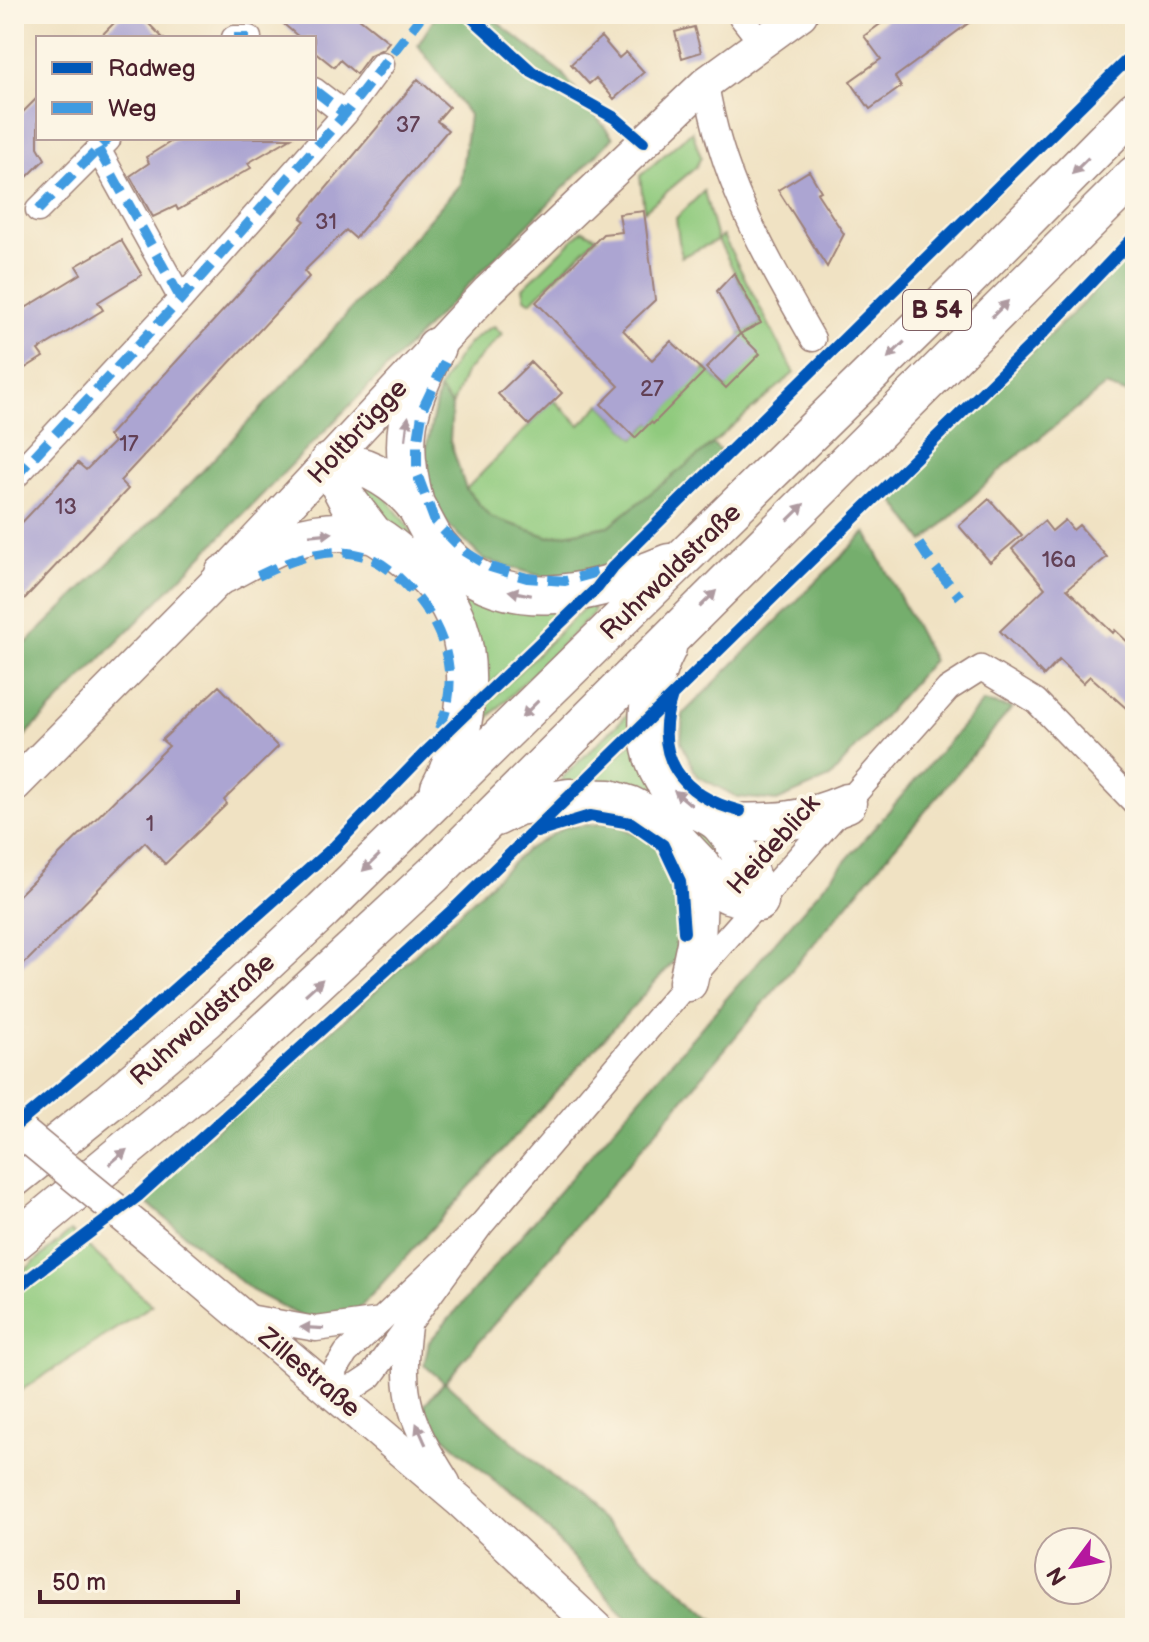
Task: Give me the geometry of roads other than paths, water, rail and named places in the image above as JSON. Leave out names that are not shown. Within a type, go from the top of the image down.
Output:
[{"type":"highway","name":"Ruhrwaldstraße","points":[[14,1178],[204,1021],[420,816],[956,291],[1135,110]]},
{"type":"highway","name":"Ruhrwaldstraße","points":[[14,1242],[227,1066],[328,974],[477,830],[1135,175]]},
{"type":"highway","points":[[436,347],[412,398],[406,433],[406,459],[415,505],[438,545],[457,564],[481,580],[507,590],[534,596],[569,595],[643,574],[685,556]]},
{"type":"highway","points":[[328,463],[360,466],[385,479],[415,505]]},
{"type":"highway","points":[[328,463],[348,501],[374,535],[415,565],[435,586],[454,615],[467,657],[465,700],[455,758],[441,786],[420,816]]},
{"type":"highway","points":[[224,574],[293,538],[319,532],[374,535]]},
{"type":"highway","points":[[676,631],[652,682],[648,720],[656,766],[684,802],[718,822],[740,853],[759,902]]},
{"type":"highway","points":[[477,830],[518,806],[582,797],[610,799],[658,820],[728,894],[759,902]]},
{"type":"highway","points":[[718,822],[782,823],[817,815],[847,803]]},
{"type":"highway","points":[[682,847],[698,896],[696,943],[688,982]]},
{"type":"main road","name":"Holtbrügge","points":[[14,786],[224,574],[436,347],[585,196],[706,83],[801,14]]},
{"type":"main road","name":"Zillestraße","points":[[14,1126],[460,1501],[596,1628]]},
{"type":"street","points":[[739,14],[760,41]]},
{"type":"street","points":[[14,478],[181,299],[345,114],[382,64]]},
{"type":"street","points":[[706,83],[710,110],[734,190],[749,226],[813,339]]},
{"type":"street","points":[[316,92],[345,114]]},
{"type":"street","points":[[38,210],[104,144],[181,299]]},
{"type":"street","name":"Heideblick","points":[[481,1225],[346,1353],[336,1369],[332,1392],[356,1386],[371,1376],[481,1225],[688,982],[948,689],[981,668],[1036,701],[1135,803]]},
{"type":"street","points":[[243,1316],[316,1329],[381,1320]]},
{"type":"street","points":[[409,1323],[406,1393],[429,1451],[460,1501]]}]
